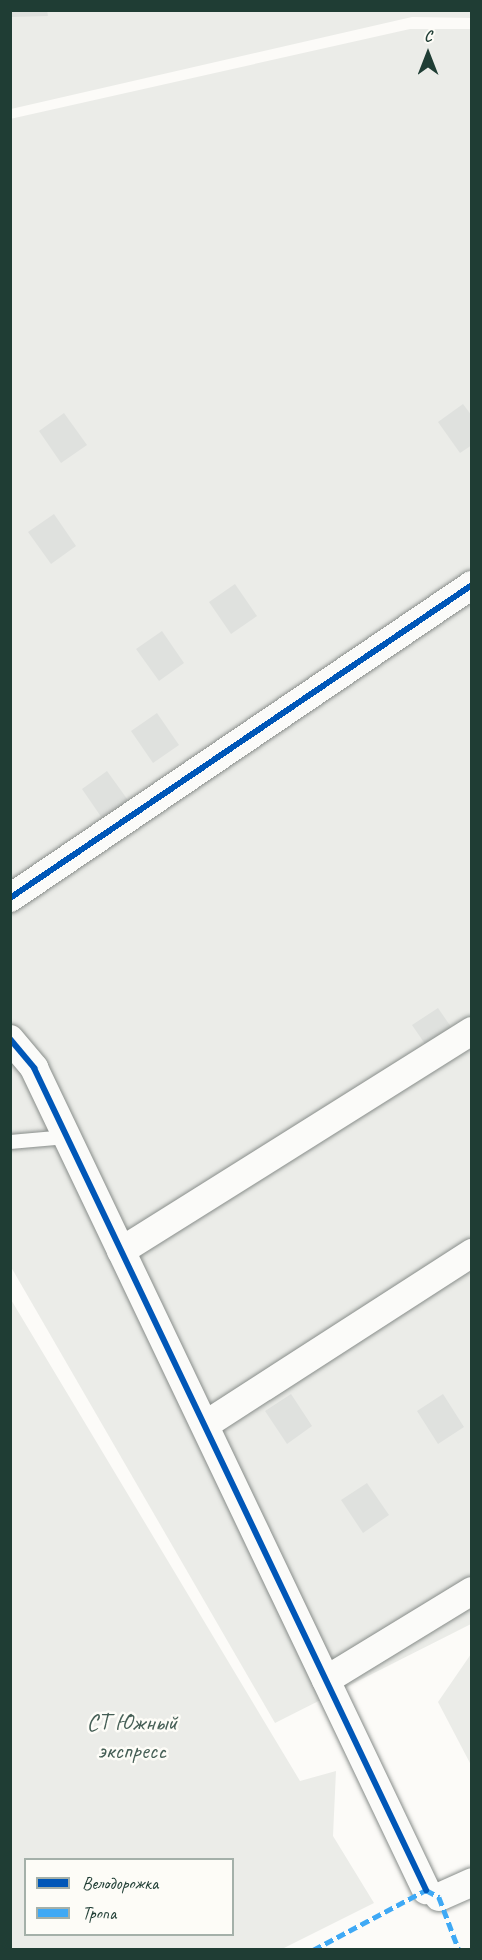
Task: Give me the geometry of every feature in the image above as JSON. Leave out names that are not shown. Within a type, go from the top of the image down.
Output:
[{"type":"street","points":[[10,898],[471,585]]},
{"type":"street","points":[[121,1251],[471,1031]]},
{"type":"street","points":[[10,1039],[34,1068],[326,1680],[433,1893],[471,1882]]},
{"type":"street","points":[[205,1425],[471,1253]]},
{"type":"street","points":[[326,1680],[471,1591]]},
{"type":"lane","points":[[10,1142],[67,1137]]},
{"type":"green space","points":[[471,10],[472,18],[412,17],[11,109],[10,11]]},
{"type":"green space","points":[[410,29],[471,29],[471,1624],[275,1723],[11,1267],[10,119]]},
{"type":"green space","name":"СТ Южный экспресс","points":[[10,1298],[300,1781],[336,1771],[333,1836],[374,1903],[282,1949],[11,1949]]},
{"type":"green space","points":[[471,1654],[471,1765],[438,1702]]},
{"type":"building","points":[[10,10],[47,10],[48,16],[10,17]]},
{"type":"building","points":[[463,404],[472,416],[472,445],[460,453],[438,422]]},
{"type":"building","points":[[64,413],[87,445],[61,463],[39,431]]},
{"type":"building","points":[[54,514],[76,546],[51,564],[28,532]]},
{"type":"building","points":[[235,584],[257,616],[231,634],[209,602]]},
{"type":"building","points":[[162,631],[184,663],[159,681],[136,649]]},
{"type":"building","points":[[157,713],[179,745],[153,763],[131,731]]},
{"type":"building","points":[[107,771],[130,803],[104,821],[82,789]]},
{"type":"building","points":[[438,1008],[460,1040],[434,1057],[412,1025]]},
{"type":"building","points":[[291,1394],[312,1426],[287,1444],[265,1411]]},
{"type":"building","points":[[443,1394],[464,1427],[438,1444],[417,1411]]},
{"type":"building","points":[[367,1483],[389,1515],[363,1533],[341,1500]]},
{"type":"marked path","points":[[313,1950],[426,1890],[439,1897],[459,1950]]},
{"type":"cycle path","points":[[10,898],[472,585]]},
{"type":"cycle path","points":[[10,1039],[34,1068],[426,1890]]}]
